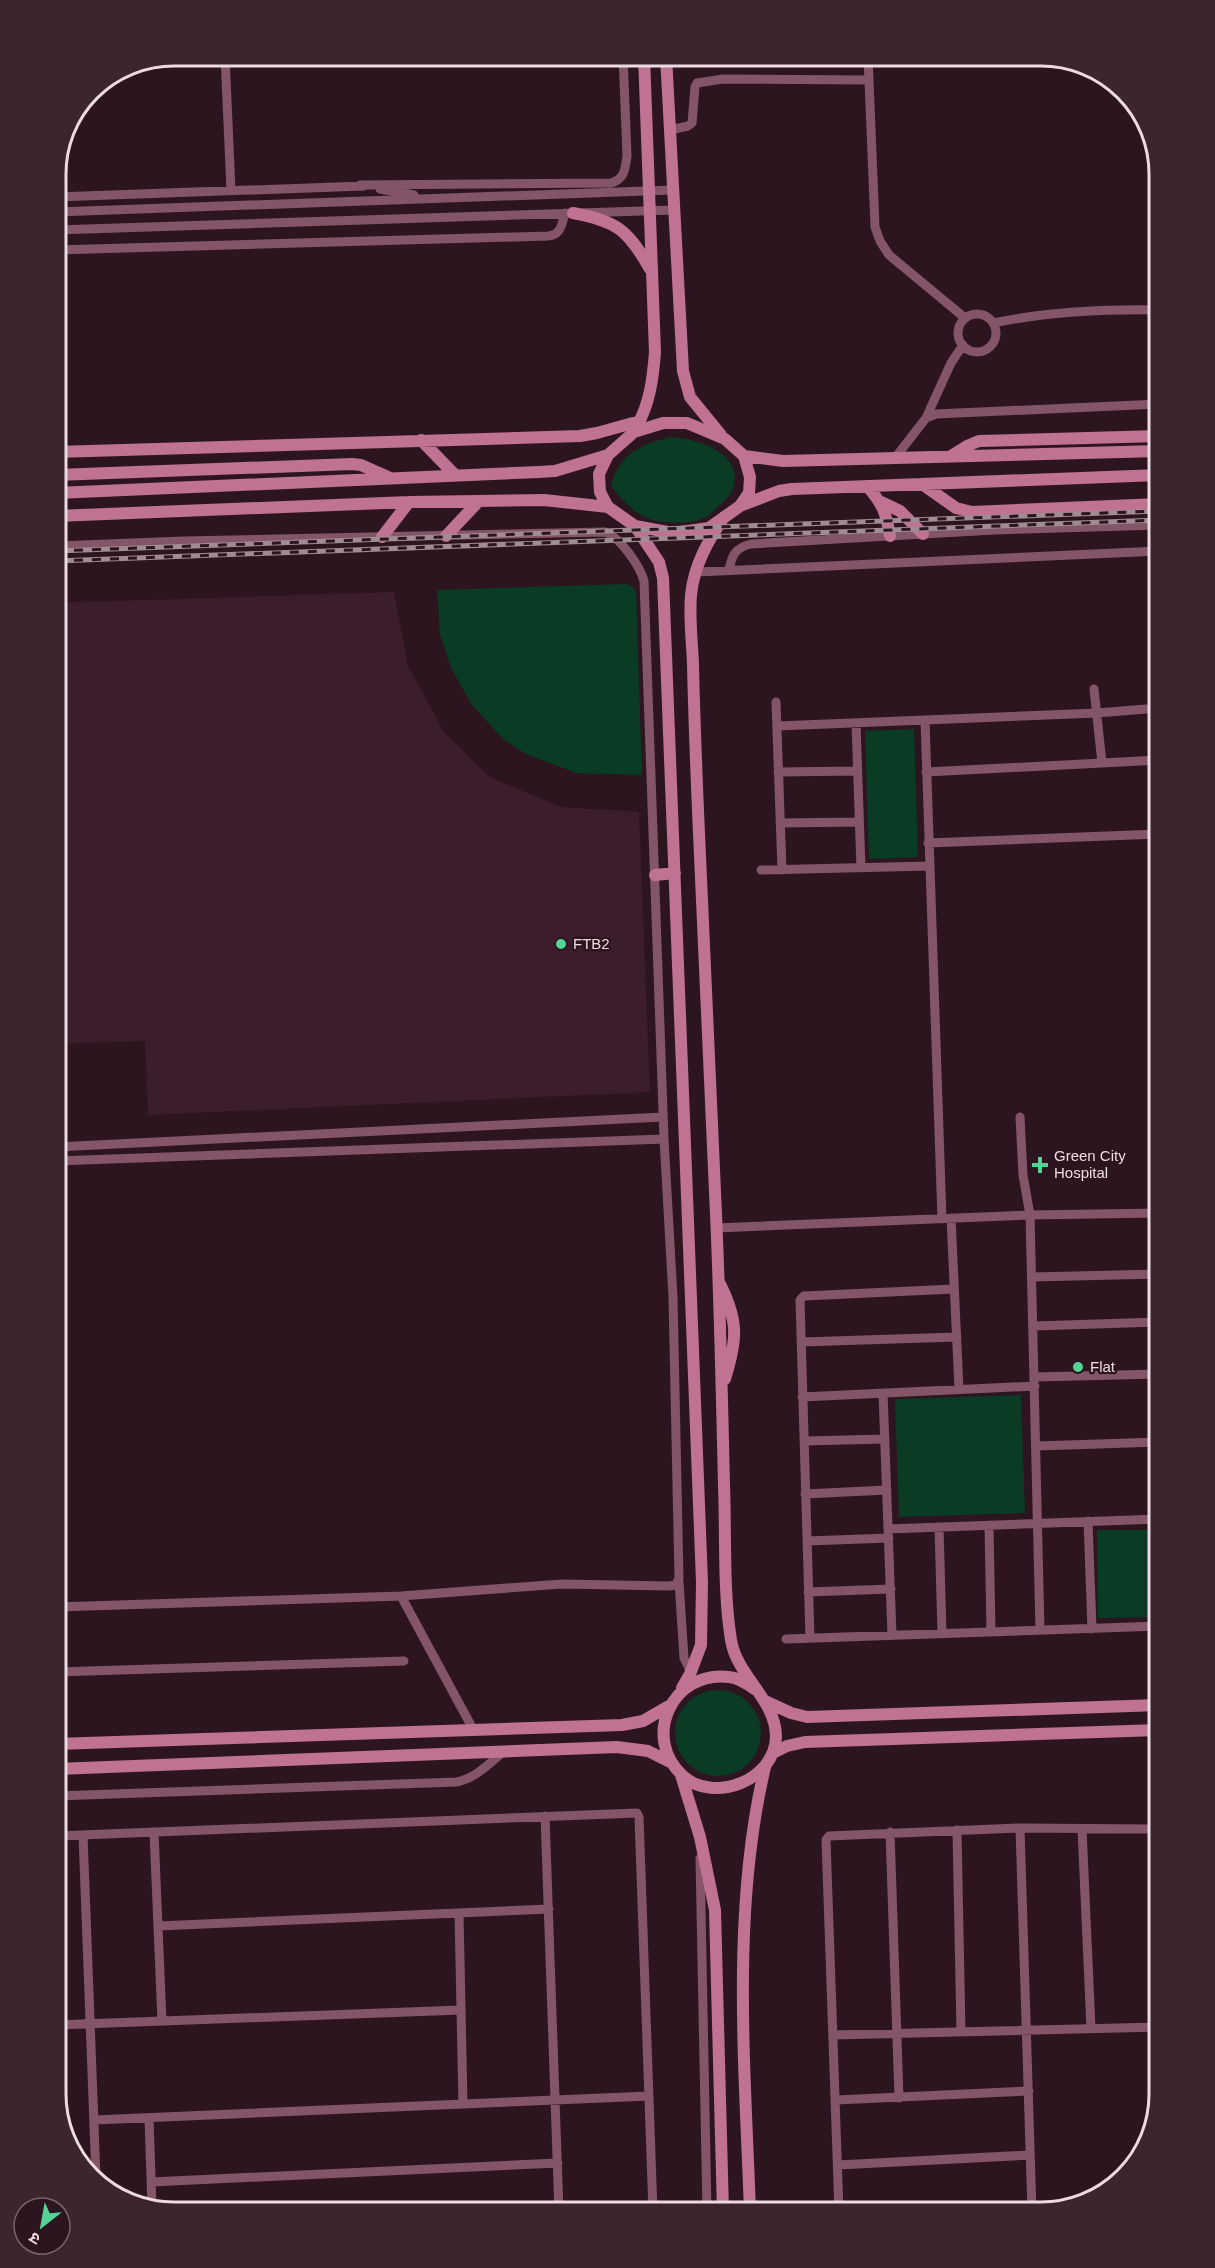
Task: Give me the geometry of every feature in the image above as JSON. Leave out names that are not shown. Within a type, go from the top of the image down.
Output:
[{"type":"street","points":[[225,66],[231,190]]},
{"type":"street","points":[[66,197],[360,186],[611,183],[622,178],[627,156],[622,66]]},
{"type":"street","points":[[66,1744],[622,1725],[643,1721],[669,1706],[691,1672],[701,1645],[702,1582],[663,578],[659,562],[635,526],[608,507],[600,492],[599,474],[608,455],[634,432],[645,410],[654,374],[644,66]]},
{"type":"street","points":[[667,66],[683,371],[690,397],[725,439],[744,456],[750,485],[749,493],[740,506]]},
{"type":"street","points":[[868,66],[875,226],[880,241],[889,255],[965,318]]},
{"type":"street","points":[[670,130],[692,123],[695,87],[701,81],[869,80]]},
{"type":"street","points":[[627,156],[647,155]]},
{"type":"street","points":[[360,186],[431,198]]},
{"type":"street","points":[[66,212],[673,190]]},
{"type":"street","points":[[66,230],[674,210]]},
{"type":"street","points":[[66,249],[548,236],[559,232],[569,213]]},
{"type":"street","points":[[569,213],[600,218],[619,228],[636,244],[652,273]]},
{"type":"street","points":[[993,323],[1124,309],[1149,310]]},
{"type":"street","points":[[977,314],[983,315],[993,323],[996,336],[990,347],[978,352],[963,345],[959,340],[959,328],[965,318],[977,314]]},
{"type":"street","points":[[894,458],[926,418],[951,363],[963,345]]},
{"type":"street","points":[[926,418],[936,414],[1149,404]]},
{"type":"street","points":[[66,452],[580,435],[597,433],[640,421]]},
{"type":"street","points":[[634,432],[663,423],[680,422],[725,439]]},
{"type":"street","points":[[950,456],[979,441],[1149,436]]},
{"type":"street","points":[[421,440],[455,475]]},
{"type":"street","points":[[744,456],[783,461],[1149,451]]},
{"type":"street","points":[[66,493],[555,471],[608,455]]},
{"type":"street","points":[[66,475],[352,464],[361,465],[391,478]]},
{"type":"street","points":[[635,526],[673,533],[709,528],[740,506],[779,491],[792,489],[1149,475]]},
{"type":"street","points":[[922,484],[956,508],[972,512],[1149,504]]},
{"type":"street","points":[[867,486],[881,502],[886,513],[890,536]]},
{"type":"street","points":[[66,516],[410,502],[544,500],[608,507]]},
{"type":"street","points":[[382,537],[410,502]]},
{"type":"street","points":[[446,536],[478,502]]},
{"type":"street","points":[[881,502],[900,511],[923,534]]},
{"type":"street","points":[[724,517],[708,541],[691,593],[731,1645],[742,1669],[772,1712],[776,1738],[765,1767],[757,1800],[745,1915],[743,1989],[750,2202]]},
{"type":"street","points":[[729,570],[736,550],[752,544],[923,534],[1149,525]]},
{"type":"street","points":[[66,546],[607,532],[640,569],[644,581],[663,1117],[674,1297],[679,1582],[684,1658],[691,1672]]},
{"type":"street","points":[[696,572],[1149,551]]},
{"type":"street","points":[[1094,689],[1102,763]]},
{"type":"street","points":[[776,702],[782,870]]},
{"type":"street","points":[[777,726],[1149,709]]},
{"type":"street","points":[[925,720],[929,866],[947,1219],[954,1289],[959,1389]]},
{"type":"street","points":[[856,723],[861,868]]},
{"type":"street","points":[[926,771],[1149,761]]},
{"type":"street","points":[[778,772],[857,771]]},
{"type":"street","points":[[780,823],[859,822]]},
{"type":"street","points":[[928,843],[1149,834]]},
{"type":"street","points":[[761,870],[929,866]]},
{"type":"street","points":[[655,875],[675,873]]},
{"type":"street","points":[[66,1147],[663,1117]]},
{"type":"street","points":[[1020,1117],[1023,1175],[1030,1215],[1041,1630]]},
{"type":"street","points":[[66,1161],[664,1139]]},
{"type":"street","points":[[716,1228],[1030,1215],[1149,1214]]},
{"type":"street","points":[[1032,1276],[1149,1274]]},
{"type":"street","points":[[810,1638],[799,1302],[801,1297],[954,1289]]},
{"type":"street","points":[[1033,1326],[1149,1322]]},
{"type":"street","points":[[801,1342],[957,1337]]},
{"type":"street","points":[[802,1397],[959,1389],[1035,1381],[1149,1375]]},
{"type":"street","points":[[883,1393],[892,1635]]},
{"type":"street","points":[[804,1441],[885,1439]]},
{"type":"street","points":[[1037,1446],[1149,1442]]},
{"type":"street","points":[[806,1494],[887,1490]]},
{"type":"street","points":[[807,1541],[939,1527],[1149,1519]]},
{"type":"street","points":[[1088,1521],[1092,1629]]},
{"type":"street","points":[[989,1525],[991,1632]]},
{"type":"street","points":[[939,1527],[942,1634]]},
{"type":"street","points":[[66,1607],[401,1596],[562,1584],[669,1586],[679,1582]]},
{"type":"street","points":[[808,1592],[891,1589]]},
{"type":"street","points":[[401,1596],[474,1731]]},
{"type":"street","points":[[786,1639],[1149,1626]]},
{"type":"street","points":[[66,1672],[404,1661]]},
{"type":"street","points":[[678,1694],[703,1678],[729,1677],[742,1681],[756,1690]]},
{"type":"street","points":[[764,1701],[791,1713],[807,1717],[1149,1705]]},
{"type":"street","points":[[669,1706],[662,1735],[670,1762]]},
{"type":"street","points":[[772,1753],[787,1746],[805,1743],[1149,1731]]},
{"type":"street","points":[[66,1769],[616,1748],[648,1751],[670,1762],[681,1775],[690,1781],[715,1789],[736,1787],[765,1767]]},
{"type":"street","points":[[66,1796],[457,1782],[468,1779],[502,1753]]},
{"type":"street","points":[[681,1775],[700,1837],[715,1910],[723,2202]]},
{"type":"street","points":[[66,1836],[637,1813],[639,1817],[652,2202]]},
{"type":"street","points":[[546,1816],[559,2202]]},
{"type":"street","points":[[1020,1828],[1032,2202]]},
{"type":"street","points":[[840,2202],[827,1838],[831,1835],[1020,1828],[1149,1829]]},
{"type":"street","points":[[1083,1829],[1091,2028]]},
{"type":"street","points":[[957,1830],[961,2032]]},
{"type":"street","points":[[154,1832],[162,2021]]},
{"type":"street","points":[[890,1832],[899,2097]]},
{"type":"street","points":[[83,1835],[96,2168]]},
{"type":"street","points":[[700,1837],[707,2202]]},
{"type":"street","points":[[158,1926],[549,1909]]},
{"type":"street","points":[[459,1913],[463,2104]]},
{"type":"street","points":[[66,2025],[461,2010]]},
{"type":"street","points":[[833,2035],[1149,2027]]},
{"type":"street","points":[[836,2100],[1029,2091]]},
{"type":"street","points":[[94,2120],[649,2096]]},
{"type":"street","points":[[149,2118],[152,2200]]},
{"type":"street","points":[[838,2165],[1030,2155]]},
{"type":"street","points":[[151,2182],[558,2163]]},
{"type":"shaded area","points":[[394,592],[408,666],[444,732],[491,778],[561,807],[639,812],[650,1092],[148,1115],[145,1041],[66,1044],[66,603]]},
{"type":"green space","points":[[672,437],[698,442],[713,448],[729,461],[733,468],[735,476],[732,491],[712,513],[698,520],[672,522],[647,518],[629,506],[611,486],[620,465],[633,452],[651,443]]},
{"type":"green space","points":[[628,584],[636,590],[642,775],[577,773],[526,754],[503,739],[472,705],[451,668],[440,634],[437,590]]},
{"type":"green space","points":[[914,729],[918,857],[869,859],[865,731]]},
{"type":"green space","points":[[1021,1395],[1025,1513],[899,1517],[895,1399]]},
{"type":"green space","points":[[1097,1530],[1149,1530],[1149,1617],[1098,1618]]},
{"type":"green space","points":[[710,1690],[726,1690],[749,1702],[758,1716],[761,1733],[758,1750],[749,1764],[726,1776],[710,1776],[694,1769],[682,1757],[675,1741],[675,1725],[682,1709],[694,1697]]},
{"type":"railway","points":[[66,551],[1149,511]]},
{"type":"railway","points":[[66,561],[1149,520]]},
{"type":"place","name":"FTB2","points":[[561,944]]},
{"type":"place","name":"Green City Hospital","points":[[1040,1165]]},
{"type":"place","name":"Flat","points":[[1078,1367]]}]
